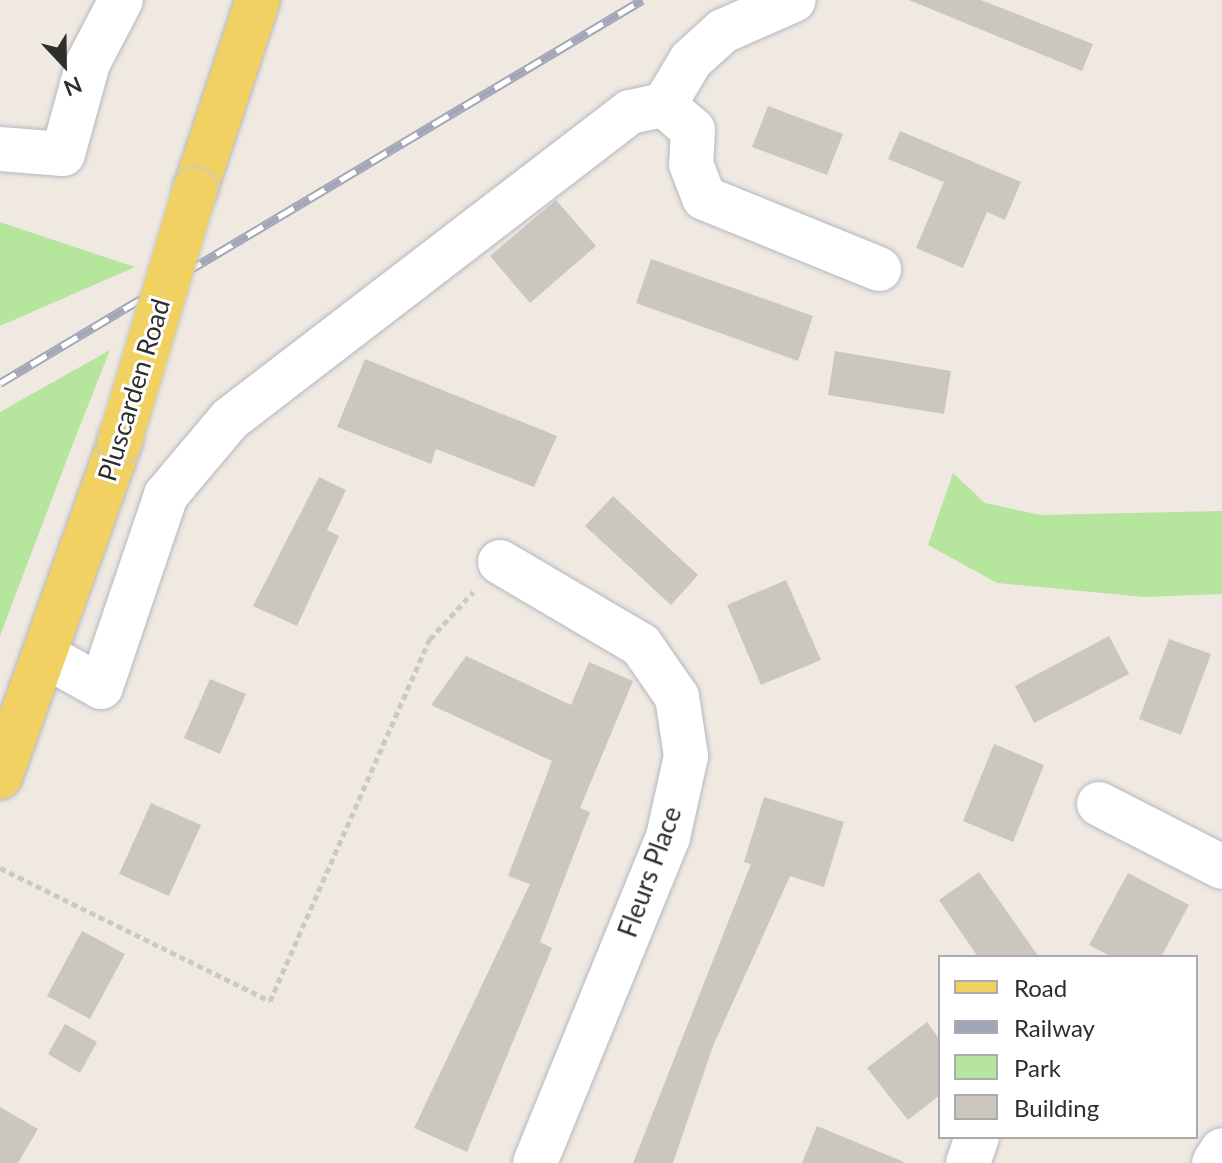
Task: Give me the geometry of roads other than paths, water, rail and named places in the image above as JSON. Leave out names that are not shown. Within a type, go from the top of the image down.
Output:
[{"type":"main road","name":"Pluscarden Road","points":[[0,777],[46,656],[120,441],[195,190],[258,0]]},
{"type":"street","points":[[0,149],[63,154],[88,63],[121,0]]},
{"type":"street","points":[[46,656],[101,687],[166,495],[230,419],[566,158],[630,112],[664,105],[691,60],[723,31],[794,0]]},
{"type":"street","points":[[664,105],[693,130],[691,164],[704,198],[879,269]]},
{"type":"street","name":"Fleurs Place","points":[[500,562],[641,645],[677,697],[686,756],[668,837],[535,1163]]},
{"type":"street","points":[[1099,804],[1222,867]]},
{"type":"street","points":[[968,1163],[976,1139]]},
{"type":"street","points":[[1214,1163],[1222,1150]]},
{"type":"railway","points":[[0,383],[642,0]]}]
